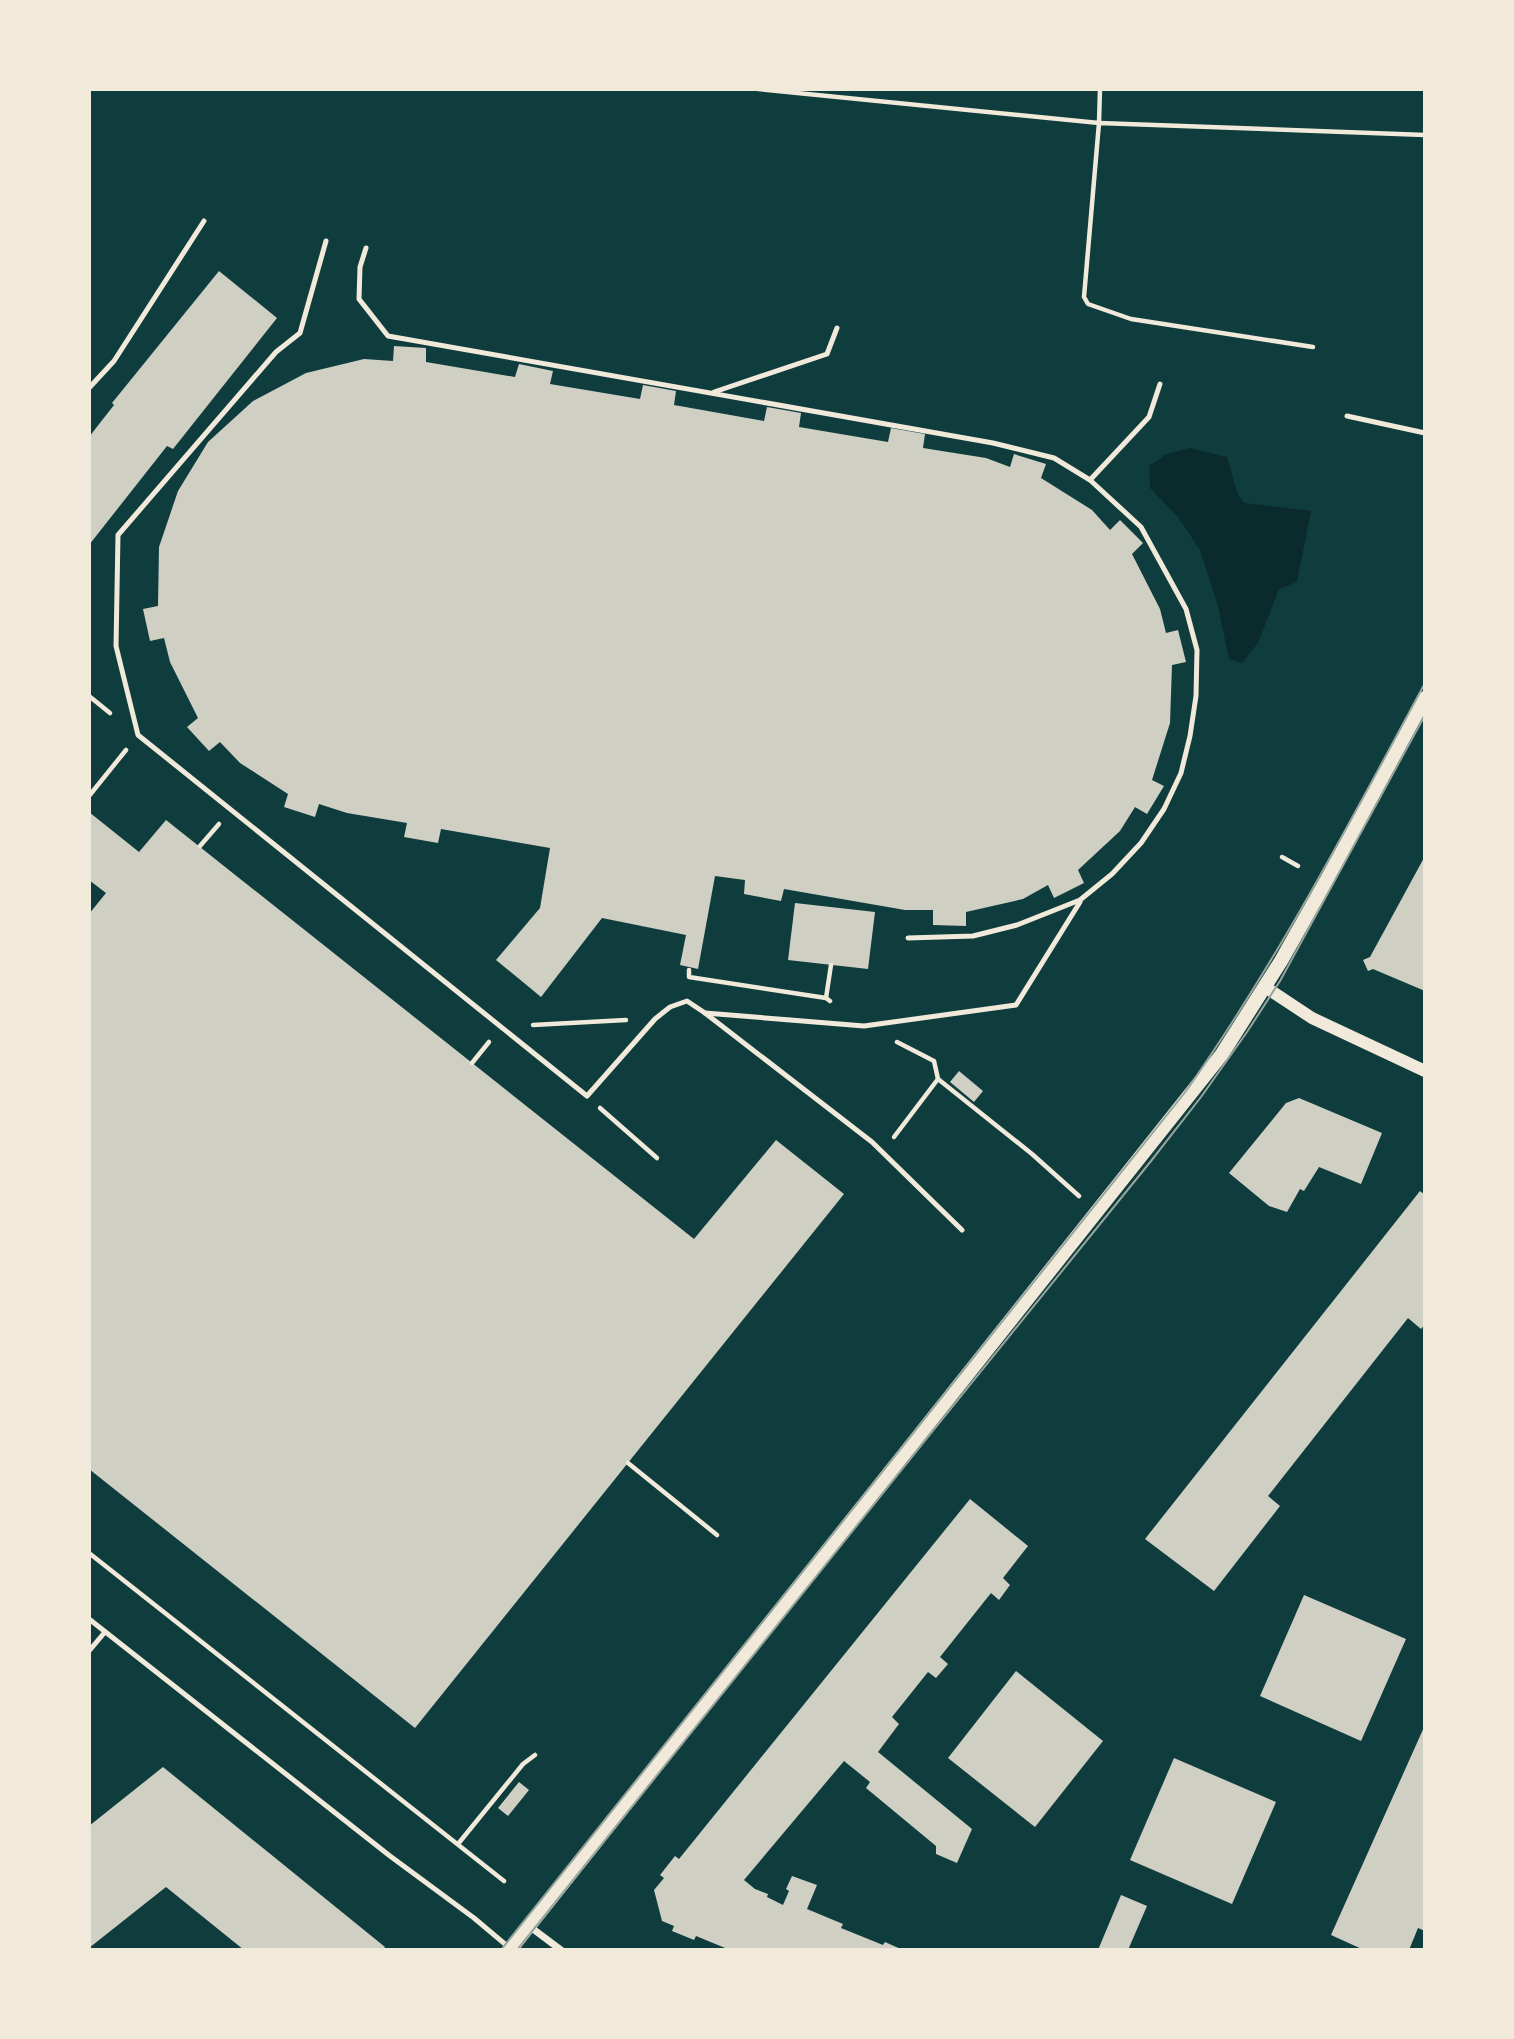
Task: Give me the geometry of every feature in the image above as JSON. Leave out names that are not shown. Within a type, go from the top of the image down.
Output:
[{"type":"main road","points":[[510,1949],[1222,1054],[1265,987],[1329,876],[1425,698]]},
{"type":"street","points":[[1265,987],[1312,1018],[1425,1071]]},
{"type":"street","points":[[529,1926],[561,1950]]},
{"type":"lane","points":[[89,388],[114,361],[204,221]]},
{"type":"lane","points":[[326,241],[300,333],[276,352],[118,535],[116,646],[138,735],[587,1096],[655,1019],[670,1007],[687,1001],[872,1142],[962,1230]]},
{"type":"lane","points":[[366,248],[360,267],[359,299],[388,335],[993,443],[1054,458],[1090,480],[1141,527],[1186,610],[1197,650],[1196,696],[1192,722],[1181,773],[1164,809],[1141,844],[1112,874],[1080,900],[1017,925],[973,936],[908,938]]},
{"type":"lane","points":[[712,393],[827,354],[837,328]]},
{"type":"lane","points":[[1090,480],[1149,417],[1160,384]]},
{"type":"lane","points":[[1347,416],[1425,433]]},
{"type":"lane","points":[[705,1013],[864,1026],[1016,1005],[1080,900]]},
{"type":"lane","points":[[89,1619],[390,1856],[474,1918],[510,1949]]},
{"type":"lane","points":[[89,1651],[105,1632]]},
{"type":"path","points":[[758,89],[1099,123],[1425,135]]},
{"type":"path","points":[[1100,89],[1084,297],[1088,304],[1131,319],[1313,347]]},
{"type":"path","points":[[89,796],[138,735]]},
{"type":"path","points":[[200,846],[231,811]]},
{"type":"path","points":[[1282,857],[1298,866]]},
{"type":"path","points":[[825,998],[831,965]]},
{"type":"path","points":[[689,970],[689,977],[825,998],[864,1026],[934,1061],[939,1080],[1032,1154],[1098,1213]]},
{"type":"path","points":[[501,1027],[655,1019]]},
{"type":"path","points":[[881,1152],[939,1080]]},
{"type":"path","points":[[587,1096],[657,1158]]},
{"type":"path","points":[[628,1463],[717,1535]]},
{"type":"path","points":[[89,1553],[504,1881]]},
{"type":"path","points":[[457,1844],[523,1764],[535,1755]]},
{"type":"water","points":[[1190,448],[1227,457],[1238,495],[1245,503],[1311,511],[1297,582],[1279,589],[1258,643],[1242,663],[1229,659],[1218,606],[1200,550],[1178,517],[1150,488],[1149,466],[1166,454]]},
{"type":"building","points":[[219,271],[277,318],[173,449],[167,446],[89,545],[89,437],[114,405],[112,403]]},
{"type":"building","points":[[394,346],[426,348],[426,362],[515,377],[519,364],[553,371],[550,384],[640,399],[643,385],[676,391],[674,405],[764,421],[767,407],[801,413],[799,427],[888,442],[891,428],[925,434],[923,448],[986,458],[1010,467],[1014,454],[1046,464],[1041,478],[1092,510],[1110,530],[1120,520],[1143,543],[1132,554],[1160,609],[1166,633],[1178,630],[1186,662],[1172,665],[1170,723],[1152,780],[1164,786],[1147,814],[1135,807],[1120,831],[1078,870],[1084,883],[1054,898],[1048,885],[1023,899],[966,912],[966,926],[933,925],[933,910],[905,910],[784,889],[781,901],[744,894],[745,880],[715,876],[698,969],[680,965],[686,935],[602,918],[541,997],[496,960],[540,908],[550,848],[441,829],[438,843],[404,837],[407,823],[347,813],[319,804],[315,817],[284,807],[288,794],[240,763],[220,742],[209,751],[187,727],[198,718],[170,662],[164,638],[150,641],[143,609],[158,606],[159,547],[178,491],[208,442],[253,401],[306,373],[364,359],[393,361]]},
{"type":"building","points":[[89,812],[139,852],[166,820],[694,1239],[776,1140],[844,1194],[415,1728],[89,1469],[89,914],[106,893],[89,880]]},
{"type":"building","points":[[1425,856],[1425,991],[1373,969],[1368,971],[1363,960],[1370,957]]},
{"type":"building","points":[[795,903],[875,912],[868,969],[788,960]]},
{"type":"building","points":[[959,1071],[983,1091],[974,1102],[950,1082]]},
{"type":"building","points":[[1299,1098],[1382,1133],[1361,1184],[1319,1167],[1304,1191],[1300,1189],[1287,1212],[1269,1206],[1229,1173],[1286,1103]]},
{"type":"building","points":[[1420,1191],[1425,1195],[1425,1324],[1421,1329],[1408,1318],[1268,1496],[1280,1506],[1214,1591],[1145,1539]]},
{"type":"building","points":[[970,1499],[1028,1546],[1003,1578],[1010,1585],[999,1600],[991,1593],[940,1657],[948,1664],[936,1678],[928,1672],[892,1717],[899,1724],[878,1752],[972,1829],[957,1863],[936,1854],[936,1846],[866,1788],[870,1782],[844,1761],[744,1880],[783,1905],[792,1876],[817,1885],[807,1909],[843,1924],[841,1928],[903,1950],[730,1950],[696,1936],[694,1940],[672,1931],[674,1926],[662,1921],[654,1890],[664,1878],[660,1875],[675,1856],[679,1859]]},
{"type":"building","points":[[1304,1595],[1406,1639],[1361,1741],[1260,1696]]},
{"type":"building","points":[[1016,1671],[1103,1741],[1035,1827],[948,1758]]},
{"type":"building","points":[[1425,1725],[1425,1931],[1418,1928],[1409,1950],[1364,1950],[1331,1935]]},
{"type":"building","points":[[1174,1758],[1276,1802],[1232,1904],[1130,1860]]},
{"type":"building","points":[[163,1767],[385,1947],[383,1950],[244,1950],[166,1887],[89,1948],[89,1826]]},
{"type":"building","points":[[519,1782],[529,1790],[508,1816],[498,1808]]},
{"type":"building","points":[[1121,1895],[1147,1906],[1128,1950],[1098,1950]]},
{"type":"tram line","points":[[501,1950],[1186,1091],[1282,942],[1425,683]]},
{"type":"tram line","points":[[517,1950],[1201,1097],[1280,981],[1425,715]]}]
